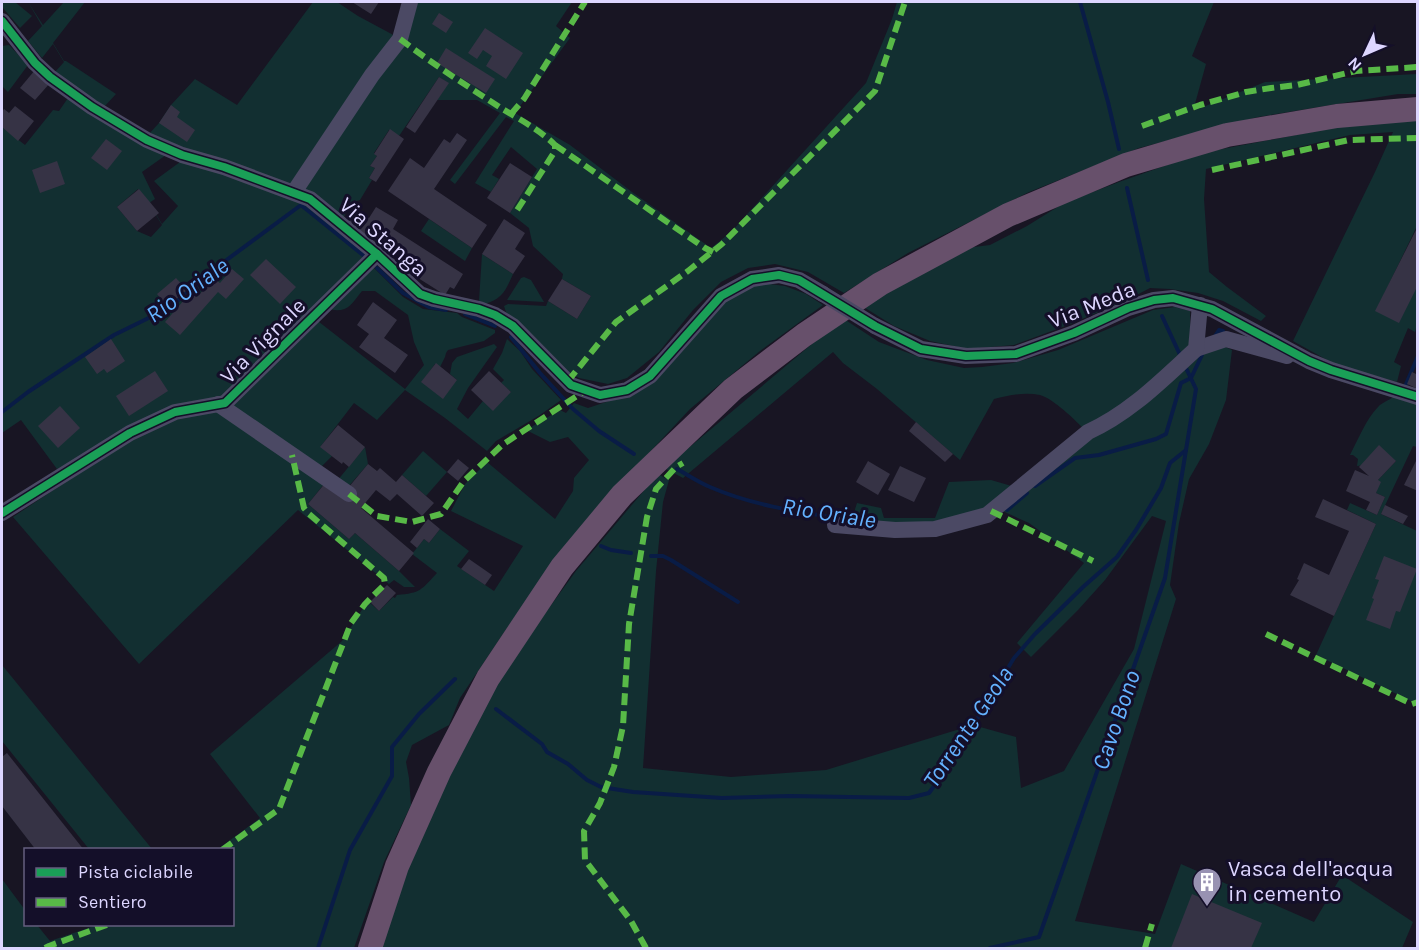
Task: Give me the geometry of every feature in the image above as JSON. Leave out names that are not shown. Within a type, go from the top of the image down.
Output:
[{"type":"highway","points":[[370,948],[397,866],[439,772],[488,678],[562,567],[622,495],[733,389],[804,335],[880,284],[1008,215],[1126,165],[1227,135],[1337,116],[1418,110]]},
{"type":"street","points":[[294,192],[372,75],[400,39],[410,2]]},
{"type":"street","name":"Via Stanga","points":[[2,21],[35,63],[92,107],[147,140],[182,155],[224,167],[310,199],[377,254],[420,294],[479,309],[513,326],[571,385],[600,395],[627,390],[650,376],[721,296],[752,279],[779,275],[799,280],[875,326]]},
{"type":"street","name":"Via Vignale","points":[[2,513],[130,433],[175,412],[225,403],[377,254]]},
{"type":"street","name":"Via Meda","points":[[875,326],[921,349],[966,356],[1016,354],[1074,333],[1128,308],[1154,300],[1173,298],[1212,309],[1309,361],[1331,370],[1418,398]]},
{"type":"street","points":[[1187,357],[1200,305]]},
{"type":"street","points":[[835,525],[895,530],[935,529],[987,515],[1088,432],[1136,403],[1187,357],[1226,339],[1309,361]]},
{"type":"street","points":[[218,404],[349,494]]},
{"type":"green space","points":[[2,2],[15,2],[32,16],[20,28],[2,7]]},
{"type":"green space","points":[[28,2],[43,25],[64,2],[85,2],[53,43],[64,61],[116,94],[104,107],[166,155],[142,172],[155,199],[149,203],[162,224],[178,206],[154,181],[180,162],[230,173],[301,200],[366,250],[366,258],[224,399],[57,469],[21,420],[2,433],[2,127],[25,145],[53,110],[59,111],[68,98],[55,72],[64,62],[53,44],[42,58],[28,41],[42,26]],"holes":[[[138,189],[162,225],[151,237],[137,231],[117,207]]]},
{"type":"green space","points":[[313,2],[337,2],[399,38],[296,187],[148,135],[195,79],[237,105]]},
{"type":"green space","points":[[415,2],[572,2],[556,26],[570,38],[515,113],[570,145],[711,248],[731,232],[866,83],[897,2],[1214,2],[1192,56],[1206,64],[1193,111],[1265,82],[1417,74],[1417,94],[1398,94],[1258,117],[1139,148],[1029,192],[908,253],[844,293],[808,272],[775,264],[748,268],[721,282],[693,310],[659,352],[627,378],[608,384],[579,378],[569,373],[506,312],[504,306],[508,304],[546,306],[548,301],[577,319],[591,296],[562,279],[563,274],[533,246],[529,228],[510,213],[537,169],[511,147],[492,175],[499,179],[491,192],[475,183],[514,121],[506,117],[455,184],[450,180],[500,113],[477,100],[437,100],[448,83],[439,77],[399,136],[389,130],[374,153],[377,156],[370,166],[375,168],[369,178],[372,180],[360,200],[350,203],[343,219],[298,188]]},
{"type":"green space","points":[[9,45],[28,65],[8,92],[2,86],[2,46]]},
{"type":"green space","points":[[1417,120],[1417,226],[1376,311],[1417,285],[1417,325],[1415,332],[1408,328],[1394,362],[1401,366],[1397,382],[1336,365],[1293,341],[1393,132],[1350,135],[1206,169],[1204,199],[1209,272],[1266,316],[1261,321],[1223,301],[1198,293],[1150,288],[1068,325],[1014,345],[967,349],[930,341],[894,326],[862,306],[966,248],[990,245],[1064,203],[1201,153],[1343,126]]},
{"type":"green space","points":[[429,219],[472,248],[465,261],[421,231]]},
{"type":"green space","points":[[482,254],[513,274],[503,294],[484,304],[479,301]]},
{"type":"green space","points":[[370,264],[403,297],[423,309],[457,313],[495,330],[495,333],[484,341],[448,350],[440,367],[435,364],[422,382],[457,380],[450,374],[452,363],[457,357],[494,344],[497,347],[468,388],[457,409],[468,419],[483,401],[511,392],[501,383],[504,380],[493,369],[507,339],[561,400],[496,441],[487,451],[405,390],[377,420],[354,403],[321,446],[332,456],[319,469],[230,403],[314,318],[405,389],[424,365],[414,342],[408,315],[375,291],[362,291],[347,308],[326,309]]},
{"type":"green space","points":[[521,278],[531,280],[544,302],[507,300]]},
{"type":"green space","points":[[762,283],[785,286],[806,294],[823,305],[760,351],[690,409],[607,498],[551,565],[460,698],[449,725],[412,745],[406,762],[411,805],[384,862],[354,948],[2,948],[2,879],[24,909],[24,926],[38,926],[50,941],[94,926],[234,926],[234,848],[219,848],[260,818],[210,754],[342,641],[363,608],[370,603],[379,611],[393,597],[420,590],[437,573],[412,554],[424,539],[429,543],[440,529],[469,551],[457,566],[494,591],[523,546],[451,511],[465,484],[487,462],[555,519],[573,491],[574,478],[589,460],[568,437],[550,442],[526,430],[560,410],[566,413],[574,403],[588,408],[612,400],[724,298]]},
{"type":"green space","points":[[1175,307],[1190,311],[1191,349],[1221,345],[1232,350],[1226,400],[1209,444],[1189,479],[1179,523],[1170,585],[1176,599],[1075,921],[1155,934],[1181,864],[1314,922],[1342,875],[1413,922],[1402,948],[379,948],[404,870],[494,683],[576,571],[658,474],[669,480],[663,502],[656,571],[643,768],[731,777],[826,770],[973,725],[1016,737],[1021,788],[1064,771],[1134,649],[1166,521],[1152,516],[1105,580],[1031,657],[1017,643],[1084,563],[1029,523],[998,509],[937,523],[851,522],[857,503],[881,508],[884,518],[935,518],[949,482],[991,480],[1015,487],[1085,430],[1058,405],[1046,397],[1034,394],[1017,394],[994,399],[960,460],[843,363],[833,352],[683,478],[666,469],[844,319],[879,342],[927,360],[964,368],[1013,363],[1058,350],[1153,310]]},
{"type":"green space","points":[[1394,396],[1417,404],[1417,447],[1413,446],[1381,514],[1417,531],[1417,700],[1413,702],[1316,655],[1376,524],[1347,510],[1350,503],[1377,515],[1385,497],[1376,493],[1378,480],[1396,461],[1357,466],[1358,459],[1350,455],[1374,412]]},
{"type":"green space","points":[[218,409],[324,484],[308,504],[349,539],[355,533],[415,587],[404,587],[394,580],[389,584],[298,510],[139,664],[13,517],[158,423]]},
{"type":"green space","points":[[365,447],[368,464],[348,487],[337,481]]},
{"type":"green space","points":[[423,451],[447,472],[426,496],[402,475]]},
{"type":"green space","points":[[2,665],[151,848],[88,848],[2,741]]},
{"type":"building","points":[[352,2],[379,2],[371,14]]},
{"type":"building","points":[[439,13],[453,22],[446,33],[432,24]]},
{"type":"building","points":[[485,28],[523,53],[506,79],[486,66],[492,56],[483,50],[477,59],[468,53]]},
{"type":"building","points":[[446,48],[495,79],[486,93],[437,63]]},
{"type":"building","points":[[35,70],[50,83],[35,100],[20,88]]},
{"type":"building","points":[[439,77],[449,83],[415,133],[406,127]]},
{"type":"building","points":[[171,105],[180,112],[177,117],[195,130],[187,142],[159,123]]},
{"type":"building","points":[[15,106],[34,121],[18,141],[2,127],[2,112],[4,109],[9,113]]},
{"type":"building","points":[[390,129],[404,139],[376,182],[369,178],[375,168],[370,166],[377,156],[374,154]]},
{"type":"building","points":[[457,133],[467,140],[434,189],[487,225],[472,248],[388,191],[410,158],[424,168],[444,139],[450,143]]},
{"type":"building","points":[[106,139],[122,151],[107,170],[91,158]]},
{"type":"building","points":[[57,161],[65,184],[40,193],[32,170]]},
{"type":"building","points":[[510,163],[532,177],[510,213],[487,198]]},
{"type":"building","points":[[139,189],[159,213],[137,231],[117,207]]},
{"type":"building","points":[[376,207],[398,220],[393,229],[463,274],[454,289],[450,287],[445,295],[407,271],[412,264],[346,222],[354,209],[369,218]]},
{"type":"building","points":[[504,219],[525,233],[515,249],[525,256],[513,274],[482,254]]},
{"type":"building","points":[[1418,226],[1418,285],[1399,323],[1375,311]]},
{"type":"building","points":[[266,259],[296,287],[280,304],[250,275]]},
{"type":"building","points":[[232,269],[244,279],[226,299],[218,292],[180,335],[165,322],[191,292],[197,297],[214,278],[220,283]]},
{"type":"building","points":[[176,278],[187,290],[167,307],[157,294]]},
{"type":"building","points":[[562,279],[591,296],[577,319],[548,301]]},
{"type":"building","points":[[373,302],[397,320],[384,338],[408,355],[395,373],[359,347],[369,334],[357,325]]},
{"type":"building","points":[[111,339],[125,361],[107,373],[104,369],[97,374],[85,357]]},
{"type":"building","points":[[436,363],[457,380],[443,399],[421,382]]},
{"type":"building","points":[[155,371],[168,391],[129,416],[116,396]]},
{"type":"building","points":[[489,371],[511,392],[493,411],[471,390]]},
{"type":"building","points":[[1412,372],[1418,375],[1418,389],[1407,384]]},
{"type":"building","points":[[60,406],[80,428],[58,448],[38,426]]},
{"type":"building","points":[[916,422],[953,454],[945,462],[909,431]]},
{"type":"building","points":[[338,425],[365,447],[349,467],[320,447]]},
{"type":"building","points":[[1379,445],[1396,461],[1378,480],[1381,482],[1376,493],[1385,497],[1377,515],[1366,510],[1370,502],[1346,491],[1355,470],[1369,476],[1359,467]]},
{"type":"building","points":[[1418,457],[1418,491],[1404,485]]},
{"type":"building","points":[[458,459],[469,468],[458,481],[447,472]]},
{"type":"building","points":[[868,461],[890,474],[878,495],[856,482]]},
{"type":"building","points":[[368,464],[377,471],[380,468],[396,482],[402,475],[434,503],[422,516],[397,494],[390,501],[376,490],[361,508],[414,553],[399,571],[355,533],[349,539],[308,504],[326,482],[348,488]]},
{"type":"building","points":[[900,466],[926,478],[914,502],[888,490]]},
{"type":"building","points":[[1323,499],[1376,524],[1334,616],[1290,595],[1299,580],[1297,579],[1304,563],[1329,575],[1349,531],[1315,517]]},
{"type":"building","points":[[1385,505],[1408,516],[1403,524],[1381,514]]},
{"type":"building","points":[[428,519],[440,529],[429,543],[424,539],[417,548],[410,542]]},
{"type":"building","points":[[1384,556],[1417,569],[1400,612],[1396,611],[1390,629],[1366,620],[1379,580],[1375,579]]},
{"type":"building","points":[[469,559],[492,575],[485,585],[461,569]]},
{"type":"building","points":[[387,585],[396,593],[379,611],[370,602]]},
{"type":"building","points":[[7,753],[82,848],[34,848],[2,806],[2,757]]},
{"type":"building","name":"Vasca dell'acqua in cemento","points":[[1192,894],[1262,923],[1251,948],[1171,948]]},
{"type":"waterway","name":"Torrente Geola","points":[[1080,2],[1119,149]]},
{"type":"waterway","name":"Torrente Geola","points":[[1127,188],[1148,280]]},
{"type":"waterway","name":"Rio Oriale","points":[[2,412],[114,335],[169,308],[213,270],[301,205],[363,255]]},
{"type":"waterway","name":"Rio Oriale","points":[[377,268],[403,293],[429,307],[446,310]]},
{"type":"waterway","name":"Rio Oriale","points":[[465,314],[495,326]]},
{"type":"waterway","name":"Torrente Geola","points":[[1162,316],[1181,357]]},
{"type":"waterway","points":[[1215,336],[1219,330],[1223,331]]},
{"type":"waterway","name":"Rio Oriale","points":[[511,337],[573,409],[599,431],[634,454]]},
{"type":"waterway","name":"Rio Oriale","points":[[1035,486],[1075,458],[1099,455],[1166,434],[1181,383],[1191,378],[1202,355]]},
{"type":"waterway","points":[[1404,389],[1418,356]]},
{"type":"waterway","name":"Cavo Bono","points":[[990,948],[1039,937],[1165,578],[1196,389],[1185,366]]},
{"type":"waterway","name":"Torrente Geola","points":[[496,709],[542,744],[547,752],[601,787],[633,792],[722,798],[790,796],[909,798],[929,793],[948,767],[1014,658],[1035,634],[1117,557],[1161,488],[1170,463],[1186,450]]},
{"type":"waterway","name":"Rio Oriale","points":[[677,469],[706,485],[757,503],[838,518]]},
{"type":"waterway","name":"Rio Oriale","points":[[1007,510],[1027,493]]},
{"type":"waterway","points":[[601,546],[631,553]]},
{"type":"waterway","points":[[651,556],[663,556],[671,560],[738,602]]},
{"type":"waterway","name":"Torrente Geola","points":[[318,948],[350,850],[392,776],[392,747],[419,714],[455,679]]},
{"type":"marked path","points":[[511,114],[524,99],[585,2]]},
{"type":"marked path","points":[[568,381],[616,322],[722,244],[875,91],[905,2]]},
{"type":"marked path","points":[[400,39],[555,145],[555,151],[514,215]]},
{"type":"marked path","points":[[1142,126],[1200,105],[1246,92],[1297,85],[1356,71],[1418,67]]},
{"type":"marked path","points":[[1212,170],[1349,140],[1418,138]]},
{"type":"marked path","points":[[555,145],[713,252]]},
{"type":"marked path","points":[[349,494],[377,516],[412,522],[441,514],[464,481],[502,445],[586,390]]},
{"type":"marked path","points":[[225,848],[279,809],[351,623],[365,604],[385,584],[384,578],[304,508],[292,455]]},
{"type":"marked path","points":[[646,948],[631,921],[585,860],[584,831],[600,803],[614,767],[623,726],[629,624],[647,517],[656,489],[676,467],[683,463]]},
{"type":"marked path","points":[[991,511],[1093,561]]},
{"type":"marked path","points":[[1266,634],[1412,704],[1418,702]]},
{"type":"marked path","points":[[1145,948],[1152,924]]},
{"type":"marked path","points":[[45,948],[104,926]]},
{"type":"cycle path","points":[[2,21],[35,63],[50,77],[92,107],[147,140],[182,155],[224,167],[310,199],[377,254],[420,294],[495,315],[513,326],[571,385],[600,395],[627,390],[650,376],[721,296],[752,279],[779,275],[799,280],[875,326],[921,349],[966,356],[1016,354],[1074,333],[1128,308],[1154,300],[1173,298],[1212,309],[1309,361],[1331,370],[1418,397]]},
{"type":"cycle path","points":[[2,513],[130,433],[175,412],[225,403],[377,254]]},
{"type":"place","name":"Vasca dell'acqua in cemento","points":[[1207,908]]}]
